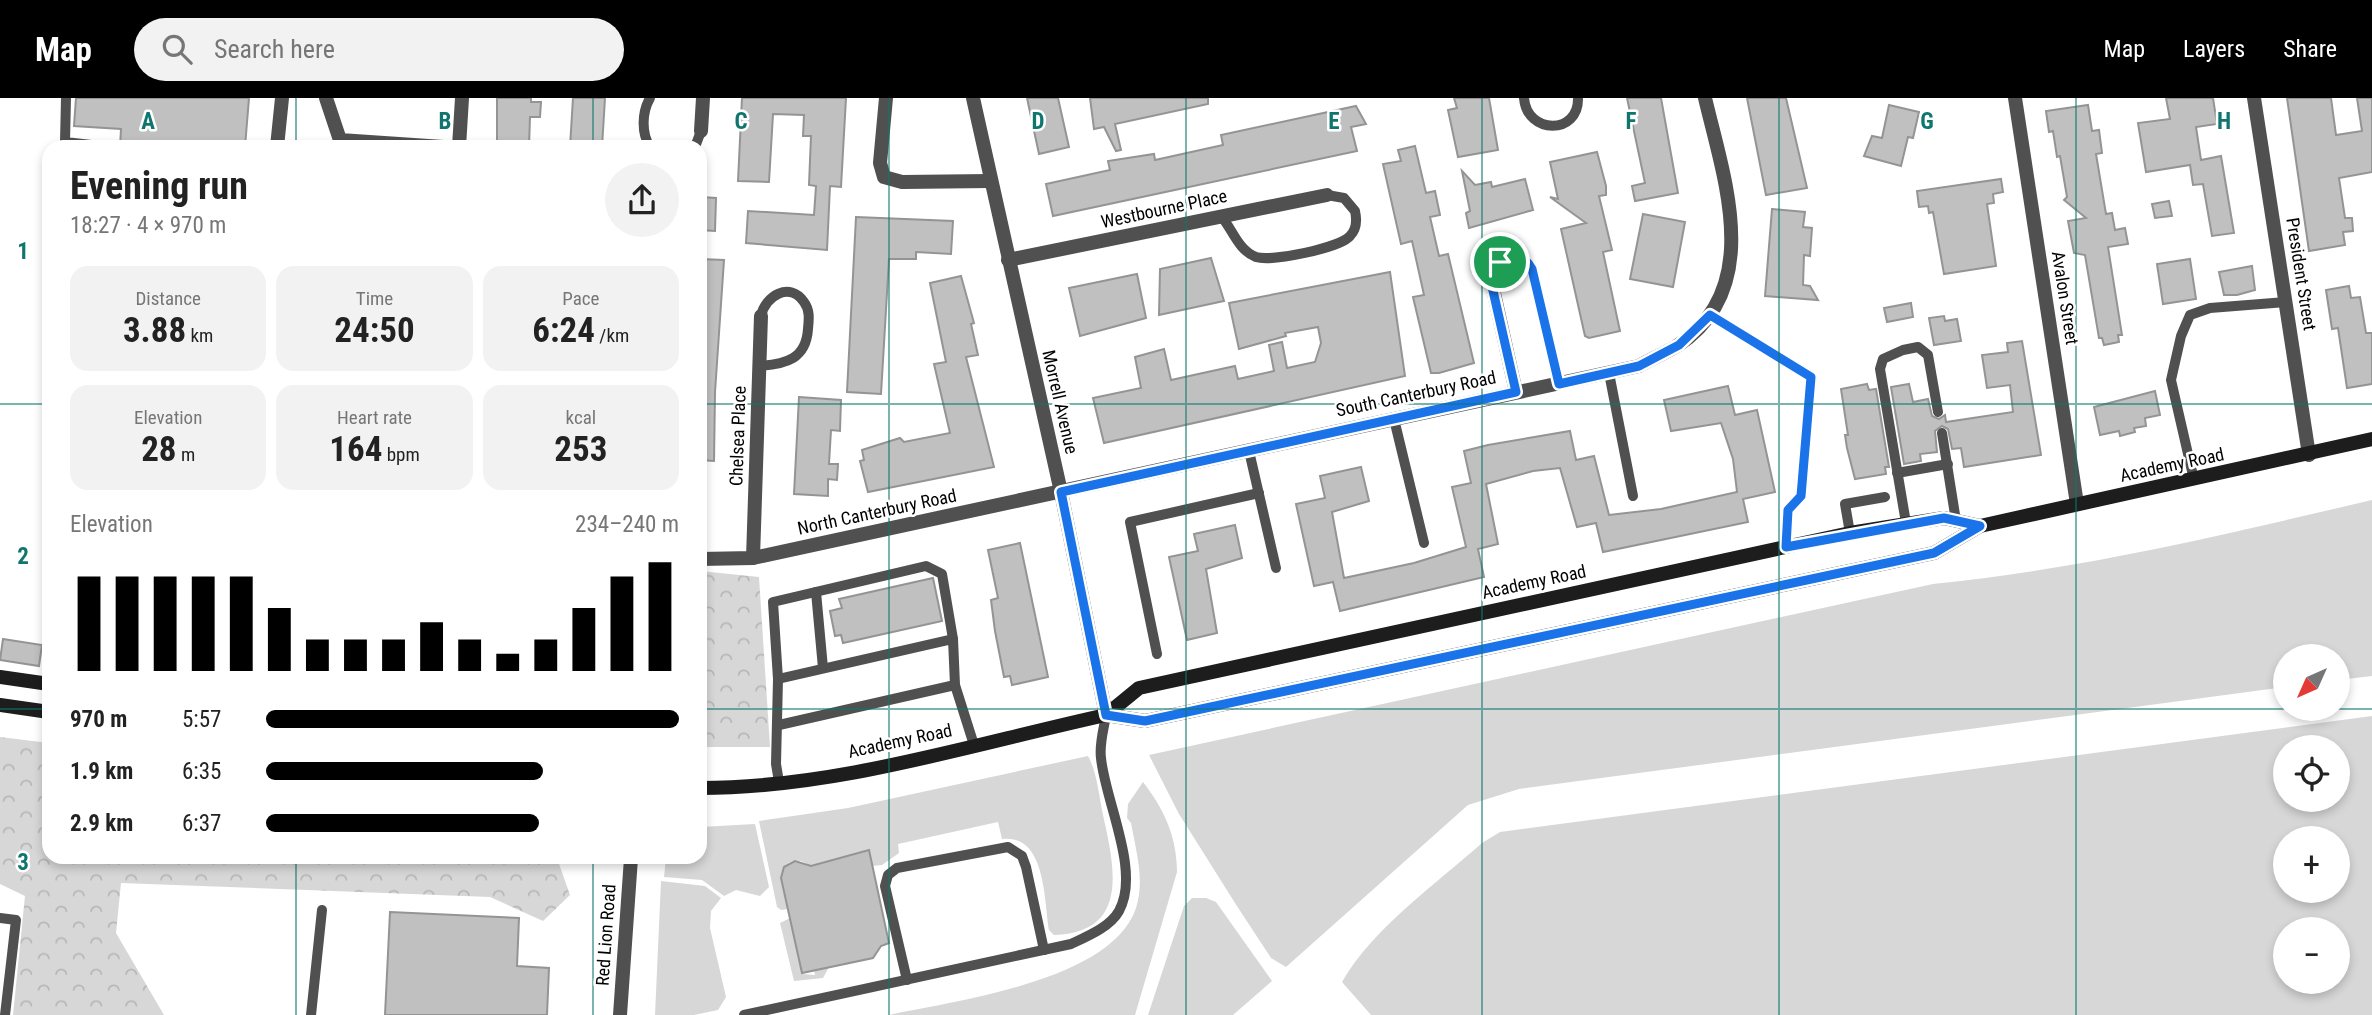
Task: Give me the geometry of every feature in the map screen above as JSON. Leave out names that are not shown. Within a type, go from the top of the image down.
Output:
[{"type":"main road","name":"Academy Road","points":[[707,787],[779,782],[878,766],[1106,715],[1145,721],[1934,553],[1980,526],[2372,439]]},
{"type":"main road","name":"Academy Road","points":[[1106,715],[1139,688],[1850,533],[1944,518],[1980,526]]},
{"type":"main road","points":[[0,677],[42,683]]},
{"type":"main road","points":[[0,705],[42,711]]},
{"type":"street","points":[[278,140],[282,98]]},
{"type":"street","points":[[326,98],[340,140]]},
{"type":"street","points":[[459,140],[462,98]]},
{"type":"street","points":[[701,131],[704,98]]},
{"type":"street","points":[[886,98],[880,163],[884,177],[902,183],[990,181]]},
{"type":"street","name":"Morrell Avenue","points":[[973,98],[1061,492],[1106,715]]},
{"type":"street","name":"South Canterbury Road","points":[[1061,492],[1639,366],[1679,345],[1710,315],[1728,278],[1734,241],[1730,208],[1706,98]]},
{"type":"street","name":"Avalon Street","points":[[2015,98],[2077,504]]},
{"type":"street","name":"President Street","points":[[2254,98],[2309,455]]},
{"type":"street","name":"Westbourne Place","points":[[1008,260],[1327,195]]},
{"type":"street","points":[[1493,289],[1516,392]]},
{"type":"street","name":"Chelsea Place","points":[[753,558],[761,316]]},
{"type":"street","name":"North Canterbury Road","points":[[707,559],[753,558],[1061,492]]},
{"type":"street","name":"Red Lion Road","points":[[620,1015],[631,864]]},
{"type":"lane","points":[[65,98],[65,140]]},
{"type":"lane","points":[[647,140],[645,108],[650,98]]},
{"type":"lane","points":[[1524,98],[1525,106],[1534,120],[1549,127],[1572,118],[1578,98]]},
{"type":"lane","points":[[698,140],[701,131]]},
{"type":"lane","points":[[1220,216],[1246,252],[1271,259],[1337,244],[1351,235],[1357,219],[1355,211],[1344,198],[1327,195]]},
{"type":"lane","points":[[1493,289],[1492,274],[1495,267],[1507,259],[1521,260],[1532,269],[1559,384]]},
{"type":"lane","points":[[760,366],[781,365],[799,355],[808,337],[809,311],[806,304],[794,294],[779,293],[766,302],[761,316]]},
{"type":"lane","points":[[2194,480],[2171,380],[2181,336],[2190,315],[2210,308],[2286,302]]},
{"type":"lane","points":[[1710,315],[1811,377],[1801,496],[1788,510],[1786,547]]},
{"type":"lane","points":[[1906,523],[1880,369],[1883,359],[1918,347],[1928,355],[1938,412]]},
{"type":"lane","points":[[1609,373],[1633,496]]},
{"type":"lane","points":[[1394,419],[1424,543]]},
{"type":"lane","points":[[1942,433],[1956,521]]},
{"type":"lane","points":[[1249,451],[1276,568]]},
{"type":"lane","points":[[1897,473],[1948,464]]},
{"type":"lane","points":[[1157,653],[1130,522],[1259,493]]},
{"type":"lane","points":[[1850,533],[1845,504],[1885,497]]},
{"type":"lane","points":[[779,782],[776,764],[778,679],[773,602],[926,566],[942,574],[953,639],[955,685],[974,745]]},
{"type":"lane","points":[[816,592],[823,668]]},
{"type":"lane","points":[[778,679],[953,639]]},
{"type":"lane","points":[[779,725],[955,685]]},
{"type":"lane","points":[[744,1015],[1072,944],[1100,930],[1119,912],[1127,890],[1124,861],[1100,756],[1106,715]]},
{"type":"lane","points":[[907,980],[885,886],[888,875],[897,868],[1008,847],[1016,851],[1026,867],[1044,950]]},
{"type":"lane","points":[[311,1015],[322,910]]},
{"type":"lane","points":[[0,918],[16,920],[5,1015]]},
{"type":"green space","points":[[2372,500],[2372,676],[2350,679],[2350,644],[2273,644],[2273,689],[1519,789],[1468,805],[1286,967],[1271,958],[1235,903],[1179,814],[1149,755],[1933,584],[2099,560],[2209,538]]},
{"type":"green space","points":[[707,572],[759,577],[770,747],[707,747]]},
{"type":"green space","points":[[2372,716],[2372,1015],[1371,1015],[1342,982],[1355,962],[1387,926],[1482,843],[1500,832]]},
{"type":"green space","points":[[0,737],[42,742],[42,864],[559,864],[570,895],[543,921],[490,897],[121,883],[116,933],[164,1015],[13,1015],[25,896],[0,884]]},
{"type":"green space","points":[[1088,756],[1094,769],[1113,874],[1112,893],[1106,909],[1096,922],[1079,931],[1054,935],[1049,930],[1044,887],[1035,858],[1027,847],[1016,840],[1002,839],[998,822],[898,844],[899,853],[882,865],[872,866],[868,850],[810,866],[794,861],[787,864],[782,875],[788,909],[781,910],[777,907],[759,821],[848,808]]},
{"type":"green space","points":[[1143,782],[1168,824],[1175,847],[1177,872],[1135,1015],[889,1015],[1028,984],[1096,954],[1121,933],[1136,908],[1139,897],[1139,866],[1131,823],[1127,818],[1128,804]]},
{"type":"green space","points":[[755,824],[769,887],[760,896],[736,890],[724,896],[702,880],[664,877],[665,864],[707,864],[707,827]]},
{"type":"green space","points":[[661,881],[705,886],[721,898],[711,911],[710,928],[726,997],[718,1010],[694,1015],[655,1015]]},
{"type":"green space","points":[[1192,898],[1206,898],[1216,902],[1272,981],[1233,1015],[1148,1015],[1184,906]]},
{"type":"green space","points":[[790,918],[803,974],[815,975],[814,970],[829,967],[823,978],[794,981],[780,923]]},
{"type":"building","points":[[76,98],[249,98],[246,140],[120,140],[121,129],[74,126]]},
{"type":"building","points":[[497,98],[531,98],[531,102],[541,102],[540,117],[530,117],[529,140],[497,140]]},
{"type":"building","points":[[573,98],[605,98],[602,140],[570,140]]},
{"type":"building","points":[[742,98],[846,98],[841,187],[830,186],[827,250],[746,243],[748,211],[814,215],[816,186],[809,185],[811,136],[803,136],[804,115],[773,114],[769,182],[738,181]]},
{"type":"building","points":[[1027,98],[1058,98],[1069,147],[1039,154]]},
{"type":"building","points":[[1090,98],[1208,98],[1208,104],[1115,124],[1121,150],[1116,151],[1104,127],[1094,129]]},
{"type":"building","points":[[1454,98],[1489,98],[1498,150],[1458,157],[1448,110],[1457,108]]},
{"type":"building","points":[[1627,98],[1661,98],[1678,193],[1635,201],[1632,186],[1645,183]]},
{"type":"building","points":[[1747,98],[1786,98],[1807,188],[1766,195]]},
{"type":"building","points":[[2166,98],[2213,98],[2217,124],[2196,127],[2201,160],[2221,156],[2234,233],[2212,236],[2203,184],[2193,185],[2190,165],[2146,172],[2138,123],[2170,119]]},
{"type":"building","points":[[2287,98],[2331,98],[2336,135],[2362,131],[2357,98],[2372,98],[2372,172],[2339,178],[2345,218],[2352,218],[2353,231],[2343,232],[2345,245],[2309,251]]},
{"type":"building","points":[[1889,105],[1919,112],[1913,138],[1908,137],[1901,166],[1864,156],[1872,136],[1882,138]]},
{"type":"building","points":[[2088,105],[2092,131],[2099,130],[2102,153],[2096,154],[2106,214],[2112,213],[2115,230],[2125,228],[2128,244],[2108,247],[2122,335],[2118,335],[2119,342],[2104,345],[2102,338],[2099,338],[2085,255],[2074,253],[2068,221],[2086,218],[2064,200],[2067,197],[2060,156],[2057,157],[2053,131],[2049,132],[2046,111]]},
{"type":"building","points":[[1356,106],[1366,124],[1351,127],[1357,151],[1053,216],[1046,184],[1110,170],[1108,161],[1154,154],[1155,160],[1223,145],[1221,135]]},
{"type":"building","points":[[1415,146],[1426,193],[1435,191],[1440,215],[1430,217],[1439,256],[1448,254],[1474,363],[1439,373],[1431,373],[1413,297],[1424,295],[1412,241],[1401,244],[1383,164],[1401,161],[1398,150]]},
{"type":"building","points":[[1597,152],[1606,186],[1606,195],[1599,196],[1612,250],[1603,252],[1620,331],[1589,338],[1585,336],[1561,229],[1586,223],[1550,197],[1558,199],[1550,162]]},
{"type":"building","points":[[1462,171],[1475,185],[1491,182],[1492,187],[1525,179],[1533,210],[1469,228],[1466,213],[1470,211]]},
{"type":"building","points":[[2001,179],[2003,192],[1993,194],[1994,203],[1987,204],[1996,266],[1944,274],[1933,212],[1929,213],[1928,206],[1919,207],[1917,191]]},
{"type":"building","points":[[707,197],[716,198],[715,231],[707,230]]},
{"type":"building","points":[[2169,201],[2172,216],[2155,218],[2152,204]]},
{"type":"building","points":[[1772,209],[1805,212],[1803,227],[1812,228],[1810,256],[1804,255],[1803,285],[1810,286],[1818,300],[1765,296]]},
{"type":"building","points":[[1643,214],[1685,222],[1673,287],[1630,279]]},
{"type":"building","points":[[856,217],[953,221],[951,254],[916,252],[916,259],[889,259],[881,394],[847,392]]},
{"type":"building","points":[[1211,258],[1224,301],[1159,315],[1160,269]]},
{"type":"building","points":[[707,259],[724,260],[715,392],[714,461],[707,460]]},
{"type":"building","points":[[2190,259],[2196,299],[2163,304],[2157,264]]},
{"type":"building","points":[[2252,266],[2255,290],[2224,295],[2219,272]]},
{"type":"building","points":[[1390,272],[1405,376],[1104,443],[1093,398],[1141,388],[1135,357],[1164,349],[1171,380],[1235,366],[1238,379],[1274,371],[1269,345],[1282,342],[1287,368],[1315,362],[1321,343],[1318,327],[1285,333],[1286,336],[1239,349],[1229,303]]},
{"type":"building","points":[[1137,274],[1146,318],[1080,336],[1069,288]]},
{"type":"building","points":[[961,276],[974,323],[971,324],[978,355],[966,357],[994,467],[868,492],[860,461],[864,460],[862,450],[900,438],[904,442],[950,433],[934,364],[946,362],[930,283]]},
{"type":"building","points":[[2349,286],[2351,298],[2360,297],[2366,333],[2372,333],[2372,384],[2347,388],[2338,328],[2332,329],[2326,290]]},
{"type":"building","points":[[1911,303],[1913,317],[1887,322],[1884,308]]},
{"type":"building","points":[[1944,316],[1945,321],[1957,319],[1961,341],[1934,345],[1929,318]]},
{"type":"building","points":[[2022,341],[2041,455],[1964,467],[1961,448],[1952,449],[1948,429],[1942,426],[1935,431],[1937,452],[1920,454],[1921,461],[1904,464],[1891,387],[1909,384],[1913,402],[1928,399],[1932,416],[1939,419],[1945,415],[1946,422],[2013,412],[2010,385],[1987,388],[1982,355],[2008,352],[2007,343]]},
{"type":"building","points":[[1867,384],[1869,390],[1876,389],[1889,467],[1885,467],[1886,474],[1855,479],[1847,448],[1845,435],[1848,435],[1841,389]]},
{"type":"building","points":[[1728,386],[1735,415],[1757,410],[1775,492],[1743,499],[1748,522],[1603,552],[1596,523],[1577,527],[1560,468],[1533,471],[1486,484],[1498,544],[1478,549],[1484,577],[1340,611],[1333,582],[1314,586],[1296,504],[1325,498],[1320,476],[1338,472],[1361,467],[1369,501],[1332,512],[1344,578],[1414,563],[1466,547],[1452,487],[1471,483],[1464,451],[1488,445],[1570,431],[1576,460],[1594,456],[1609,515],[1661,509],[1737,492],[1733,459],[1721,423],[1671,431],[1664,400]]},
{"type":"building","points":[[2155,391],[2160,415],[2145,418],[2146,426],[2134,428],[2135,432],[2120,436],[2119,431],[2100,435],[2094,407]]},
{"type":"building","points":[[799,397],[841,400],[840,431],[831,430],[829,464],[838,464],[837,480],[828,479],[828,496],[794,494]]},
{"type":"building","points":[[1235,525],[1242,558],[1206,569],[1217,633],[1187,640],[1169,557],[1198,551],[1194,534]]},
{"type":"building","points":[[1020,543],[1048,677],[1012,685],[1010,676],[1004,677],[995,631],[991,600],[998,598],[988,550]]},
{"type":"building","points":[[933,578],[942,621],[843,643],[841,635],[835,636],[830,611],[842,608],[839,599]]},
{"type":"building","points":[[3,639],[42,645],[39,666],[0,660]]},
{"type":"building","points":[[869,850],[889,943],[881,946],[873,958],[802,973],[781,878],[784,867],[795,861],[811,866]]},
{"type":"building","points":[[390,912],[519,918],[517,966],[549,968],[547,1015],[385,1015]]},
{"type":"route","points":[[1514,258],[1528,263],[1532,269],[1559,384],[1639,366],[1679,345],[1710,315],[1811,377],[1801,496],[1788,510],[1786,547],[1850,533],[1944,518],[1980,526],[1934,553],[1145,721],[1106,715],[1061,492],[1516,392],[1491,282],[1495,267],[1500,262],[1514,258]]}]
